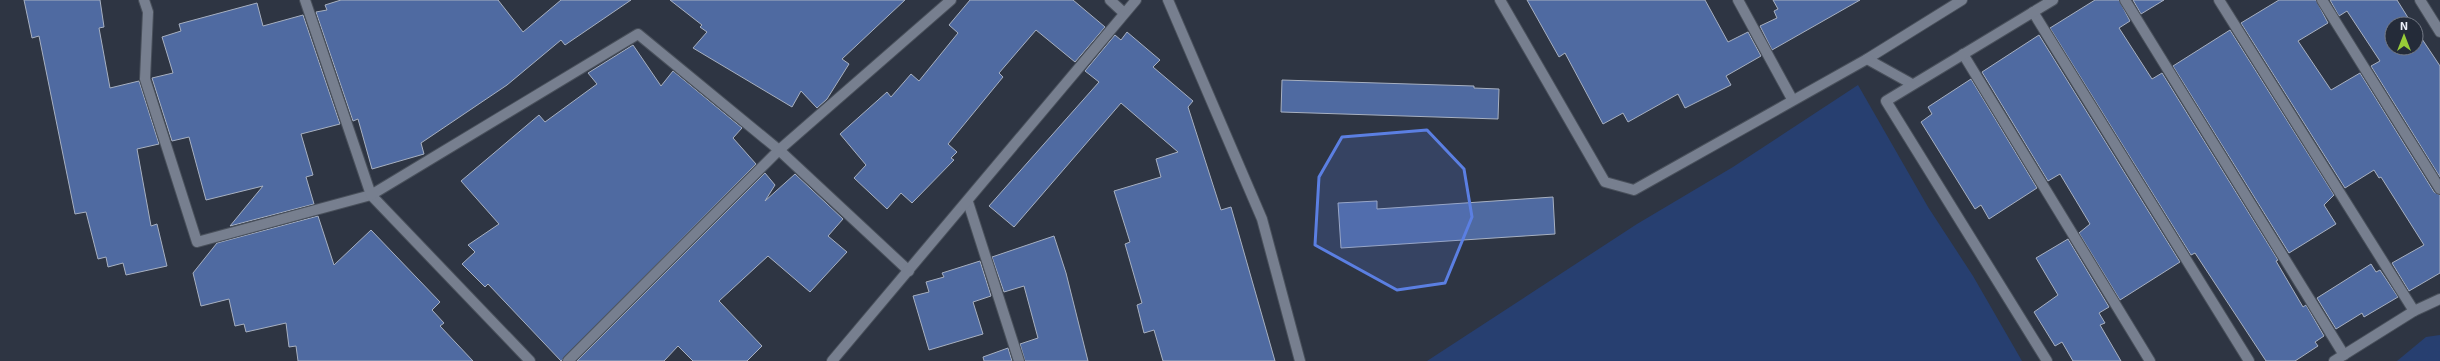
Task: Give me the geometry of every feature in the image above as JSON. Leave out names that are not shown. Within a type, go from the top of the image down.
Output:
[{"type":"street","points":[[144,0],[148,12],[145,79],[197,242],[370,195],[638,34],[779,150],[909,271]]},
{"type":"street","points":[[305,0],[370,195],[530,361]]},
{"type":"street","points":[[568,361],[779,150],[951,0]]},
{"type":"street","points":[[1110,0],[1124,13]]},
{"type":"street","points":[[832,361],[968,202],[1136,0]]},
{"type":"street","points":[[1168,0],[1262,219],[1300,361]]},
{"type":"street","points":[[1500,0],[1605,182],[1634,190],[1792,99],[1867,59],[1962,0]]},
{"type":"street","points":[[1738,0],[1792,99]]},
{"type":"street","points":[[2047,361],[1886,100],[2054,0]]},
{"type":"street","points":[[2125,0],[2344,355]]},
{"type":"street","points":[[2219,0],[2414,311]]},
{"type":"street","points":[[2322,0],[2440,189]]},
{"type":"street","points":[[2420,0],[2440,32]]},
{"type":"street","points":[[2033,12],[2248,361]]},
{"type":"street","points":[[1963,54],[2150,361]]},
{"type":"street","points":[[1867,59],[1912,84]]},
{"type":"street","points":[[968,202],[1018,361]]},
{"type":"street","points":[[2334,361],[2414,311],[2440,298]]},
{"type":"highlighted area","points":[[1427,130],[1464,169],[1472,217],[1445,283],[1397,290],[1315,245],[1319,177],[1342,137]]},
{"type":"shaded area","points":[[1858,85],[1928,207],[1973,276],[2022,361],[1427,361],[1637,224],[1733,167]]},
{"type":"shaded area","points":[[2440,335],[2440,361],[2397,361],[2426,337]]},
{"type":"building","points":[[24,0],[100,0],[104,27],[99,28],[110,88],[139,81],[159,144],[137,149],[151,226],[157,224],[167,266],[126,275],[123,263],[108,267],[106,257],[98,259],[86,212],[75,214],[39,36],[32,38]]},
{"type":"building","points":[[341,0],[498,0],[523,32],[561,0],[631,0],[565,45],[561,40],[507,85],[421,143],[424,154],[372,169],[358,119],[353,121],[316,12],[327,10],[325,5]]},
{"type":"building","points":[[670,0],[905,0],[842,59],[849,64],[827,99],[817,108],[801,91],[792,107],[693,48],[707,32],[700,27],[702,25]]},
{"type":"building","points":[[970,0],[1073,0],[1105,27],[1075,62],[1036,30],[999,73],[1003,77],[948,144],[957,152],[951,158],[954,160],[912,203],[901,193],[887,209],[854,178],[866,165],[840,134],[887,92],[891,97],[911,74],[919,81],[958,33],[949,25]]},
{"type":"building","points":[[1527,0],[1705,0],[1728,42],[1748,32],[1761,56],[1726,76],[1731,85],[1685,108],[1678,94],[1628,122],[1623,113],[1603,124],[1565,53],[1559,57]]},
{"type":"building","points":[[1773,0],[1860,0],[1772,50],[1760,26],[1777,18],[1774,11],[1778,9]]},
{"type":"building","points":[[2095,0],[2119,0],[2130,21],[2119,28],[2152,79],[2162,73],[2278,260],[2276,261],[2303,307],[2306,305],[2324,336],[2315,342],[2318,346],[2295,361],[2266,361],[2195,253],[2191,255],[2050,28]]},
{"type":"building","points":[[2133,0],[2164,0],[2141,14]]},
{"type":"building","points":[[2279,0],[2316,0],[2328,23],[2298,41],[2331,90],[2360,73],[2434,192],[2440,195],[2440,273],[2409,291],[2392,263],[2424,245],[2381,177],[2379,178],[2374,170],[2345,188],[2241,23]]},
{"type":"building","points":[[2330,0],[2397,0],[2407,16],[2384,16],[2384,56],[2424,56],[2424,42],[2440,66],[2440,177],[2371,66],[2380,61],[2347,11],[2339,16]]},
{"type":"building","points":[[257,3],[263,26],[303,15],[340,124],[301,134],[313,175],[306,177],[314,204],[230,226],[263,186],[206,200],[189,137],[172,141],[152,78],[173,73],[162,37],[181,31],[179,24]]},
{"type":"building","points":[[2230,30],[2334,195],[2324,205],[2336,224],[2289,253],[2173,66]]},
{"type":"building","points":[[1127,32],[1160,60],[1153,67],[1193,101],[1188,107],[1221,210],[1231,207],[1275,361],[1163,361],[1154,330],[1144,333],[1137,305],[1142,303],[1125,244],[1130,242],[1114,191],[1161,177],[1156,159],[1178,152],[1121,103],[1014,227],[989,206],[1099,82],[1085,71],[1115,35],[1121,40]]},
{"type":"building","points":[[2039,35],[2180,262],[2120,300],[2079,233],[2090,224],[2060,174],[2048,181],[1982,72]]},
{"type":"building","points":[[633,45],[661,86],[673,71],[742,128],[733,138],[756,164],[561,361],[488,284],[485,287],[462,264],[475,252],[468,245],[499,224],[461,181],[539,115],[545,122],[597,84],[588,73]]},
{"type":"building","points":[[1971,79],[2037,188],[1989,219],[1981,205],[1975,209],[1921,122],[1932,114],[1928,107]]},
{"type":"building","points":[[1282,80],[1474,86],[1474,88],[1499,89],[1498,119],[1281,112]]},
{"type":"building","points":[[765,173],[775,185],[765,201],[795,174],[843,219],[828,236],[847,252],[810,292],[768,256],[719,301],[762,346],[747,361],[693,361],[678,346],[664,361],[577,361]]},
{"type":"building","points":[[1553,197],[1555,234],[1341,248],[1338,203],[1377,201],[1377,209]]},
{"type":"building","points":[[318,216],[334,265],[371,230],[440,302],[432,310],[444,323],[440,326],[473,361],[298,361],[296,346],[289,347],[286,323],[246,332],[244,324],[235,326],[229,299],[201,306],[193,273],[217,243]]},
{"type":"building","points":[[1054,236],[1066,273],[1088,361],[1025,361],[1020,344],[1038,338],[1024,286],[1004,292],[992,257]]},
{"type":"building","points":[[2068,239],[2109,307],[2099,313],[2105,323],[2100,325],[2121,361],[2073,361],[2062,342],[2055,346],[2034,312],[2058,295],[2036,258]]},
{"type":"building","points":[[980,261],[991,296],[973,302],[983,334],[929,350],[913,296],[929,292],[926,282],[944,277],[942,273]]},
{"type":"building","points":[[2371,264],[2376,272],[2380,270],[2398,297],[2364,317],[2362,313],[2336,329],[2317,298]]},
{"type":"building","points":[[1008,348],[1012,361],[984,361],[983,357]]}]
